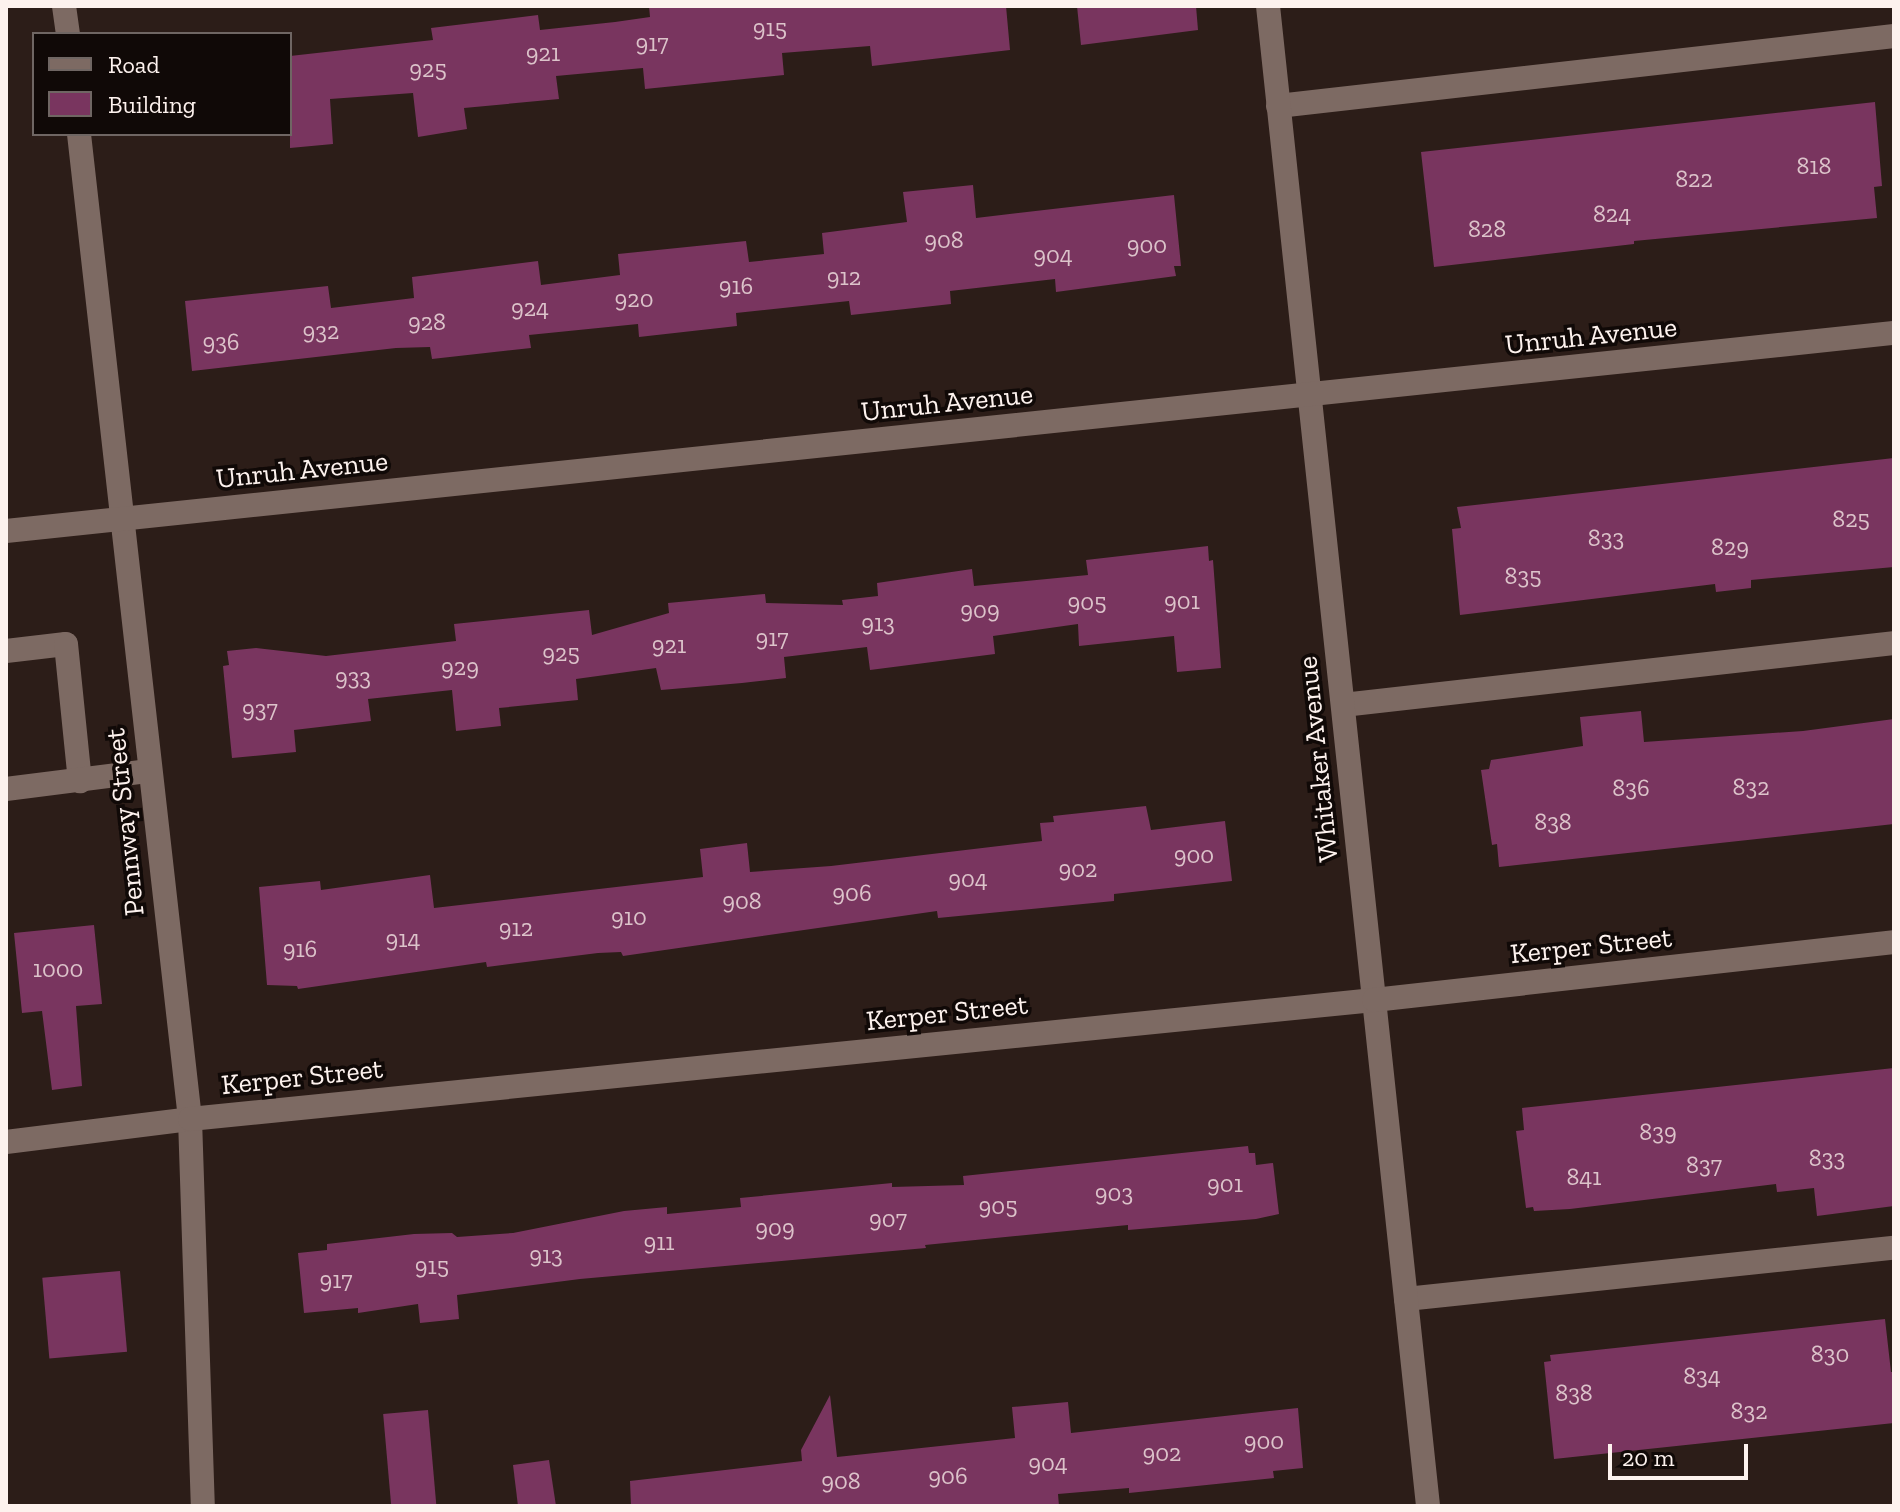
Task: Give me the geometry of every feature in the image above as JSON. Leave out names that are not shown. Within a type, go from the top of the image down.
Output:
[{"type":"street","points":[[64,6],[68,32]]},
{"type":"street","name":"Whitaker Avenue","points":[[1268,6],[1428,1506]]},
{"type":"street","points":[[1278,106],[1894,36]]},
{"type":"street","name":"Pennway Street","points":[[79,136],[190,1119],[203,1506]]},
{"type":"street","name":"Unruh Avenue","points":[[6,531],[1894,333]]},
{"type":"street","points":[[1343,705],[1894,643]]},
{"type":"street","points":[[6,651],[66,644],[80,781]]},
{"type":"street","points":[[6,789],[149,771]]},
{"type":"street","name":"Kerper Street","points":[[6,1142],[190,1119],[1374,1000],[1894,942]]},
{"type":"street","points":[[1406,1299],[1894,1248]]},
{"type":"building","points":[[649,6],[1006,6],[1010,50],[872,66],[870,46],[782,53],[784,75],[645,89],[643,68],[556,76],[559,99],[464,108],[467,129],[418,137],[413,93],[330,99],[333,144],[290,148],[292,56],[433,40],[431,28],[538,15],[540,30],[650,17]]},
{"type":"building","points":[[1077,6],[1196,6],[1198,30],[1081,45]]},
{"type":"building","points":[[1875,102],[1882,186],[1874,187],[1877,218],[1634,241],[1634,244],[1434,267],[1421,152]]},
{"type":"building","points":[[973,185],[976,218],[1174,195],[1181,266],[1174,266],[1176,276],[1056,292],[1055,279],[950,291],[951,304],[851,315],[849,301],[736,313],[737,326],[639,337],[638,324],[529,335],[531,348],[432,359],[430,347],[396,348],[192,371],[185,301],[328,286],[331,308],[414,298],[412,277],[538,261],[541,285],[620,275],[618,254],[746,241],[749,262],[824,254],[822,233],[907,222],[903,192]]},
{"type":"building","points":[[1894,458],[1894,567],[1751,580],[1751,588],[1716,592],[1715,584],[1460,615],[1452,529],[1461,528],[1457,507]]},
{"type":"building","points":[[1208,546],[1209,561],[1213,560],[1221,668],[1177,672],[1174,636],[1079,646],[1078,624],[993,636],[995,654],[870,670],[867,647],[784,657],[786,678],[742,683],[661,690],[656,668],[576,679],[578,700],[499,708],[501,726],[456,731],[452,690],[368,699],[371,721],[294,730],[296,752],[232,758],[223,666],[229,665],[227,651],[256,648],[326,656],[456,641],[454,624],[589,610],[592,635],[669,613],[668,603],[765,594],[766,603],[843,605],[842,600],[878,596],[877,583],[972,569],[974,586],[1088,575],[1086,560]]},
{"type":"building","points":[[1641,711],[1644,742],[1803,731],[1894,719],[1894,824],[1499,867],[1497,844],[1492,845],[1481,770],[1489,769],[1491,760],[1583,746],[1580,717]]},
{"type":"building","points":[[1146,806],[1151,830],[1225,821],[1232,881],[1114,894],[1114,901],[938,918],[937,911],[623,956],[621,952],[598,953],[487,967],[486,962],[298,989],[297,986],[267,985],[259,887],[320,881],[321,890],[430,875],[434,908],[703,877],[700,849],[747,843],[750,872],[831,866],[1042,841],[1040,823],[1054,822],[1053,816]]},
{"type":"building","points":[[94,925],[102,1004],[76,1006],[82,1086],[52,1090],[42,1011],[22,1013],[14,933]]},
{"type":"building","points":[[1894,1068],[1894,1206],[1817,1216],[1814,1188],[1777,1192],[1776,1184],[1570,1209],[1534,1211],[1533,1207],[1526,1208],[1516,1131],[1524,1130],[1522,1108]]},
{"type":"building","points":[[1248,1146],[1249,1153],[1255,1153],[1256,1165],[1273,1163],[1279,1214],[1256,1219],[1128,1230],[1128,1225],[925,1245],[926,1248],[580,1279],[457,1295],[459,1319],[420,1323],[418,1304],[358,1313],[358,1308],[304,1313],[298,1253],[327,1250],[327,1244],[414,1234],[452,1233],[457,1237],[513,1233],[624,1211],[667,1207],[667,1214],[741,1207],[740,1198],[892,1183],[892,1187],[964,1185],[963,1176]]},
{"type":"building","points":[[120,1271],[127,1352],[49,1358],[42,1278]]},
{"type":"building","points":[[1885,1319],[1891,1372],[1894,1372],[1894,1423],[1554,1459],[1544,1362],[1551,1361],[1550,1355]]},
{"type":"building","points":[[830,1395],[837,1457],[1015,1438],[1012,1407],[1068,1402],[1071,1433],[1298,1408],[1303,1468],[1273,1471],[1274,1478],[1129,1493],[1129,1488],[1058,1494],[1059,1506],[631,1506],[630,1481],[802,1461],[801,1450]]},
{"type":"building","points":[[428,1410],[436,1506],[391,1506],[383,1414]]},
{"type":"building","points":[[549,1460],[556,1506],[518,1506],[513,1465]]}]
